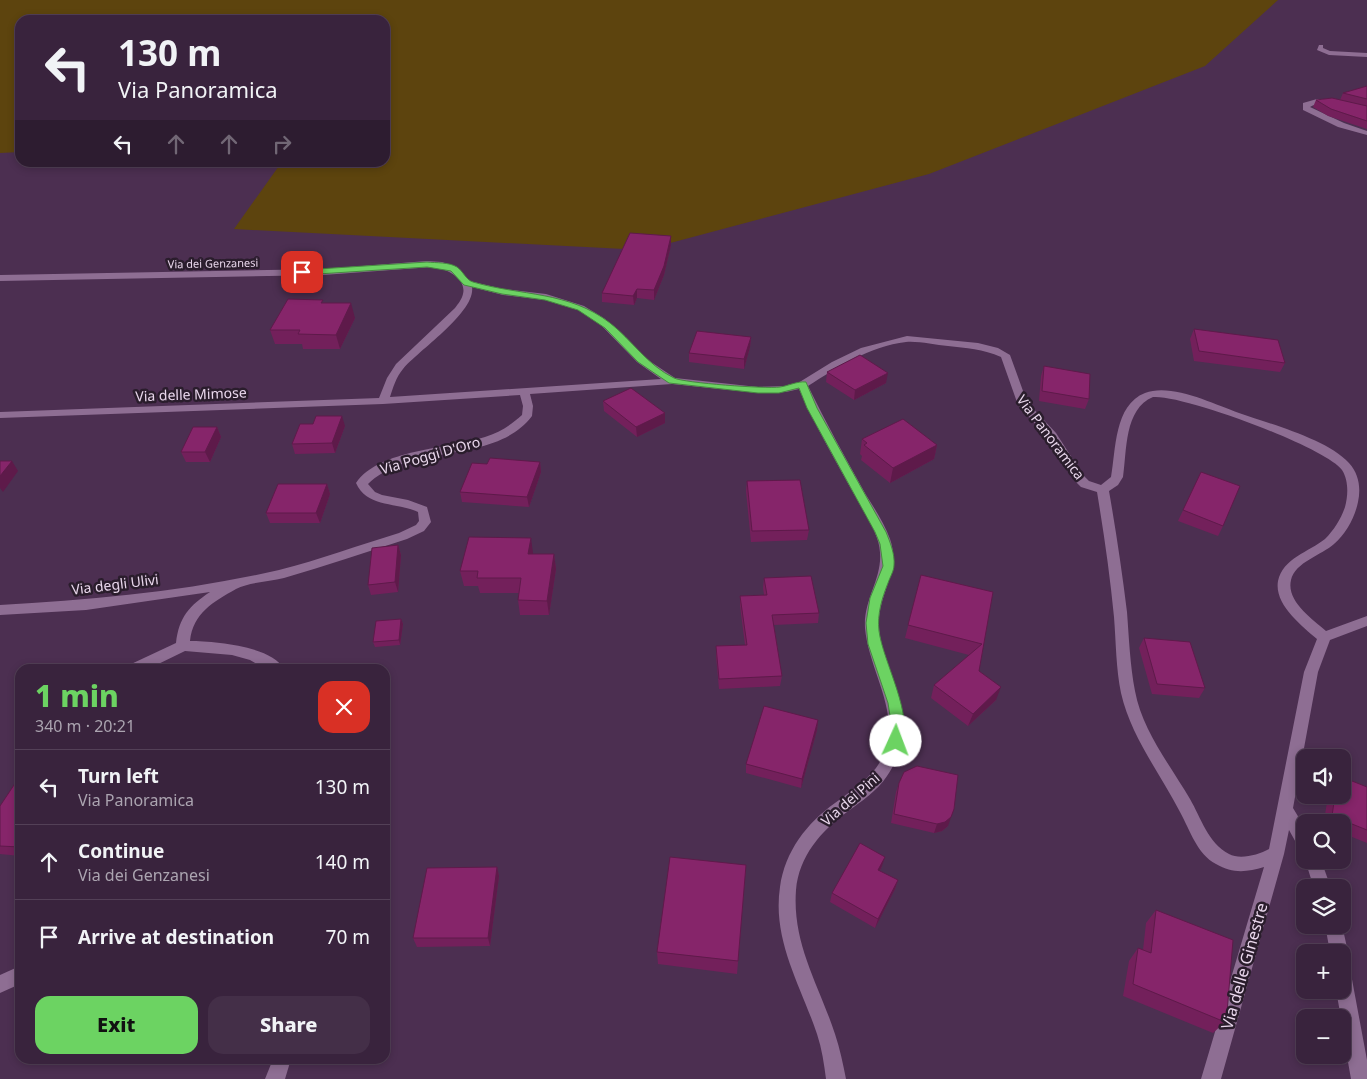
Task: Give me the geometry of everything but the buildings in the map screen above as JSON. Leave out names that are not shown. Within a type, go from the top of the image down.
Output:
[{"type":"street","points":[[1321,46],[1319,49],[1326,52],[1367,55]]},
{"type":"street","points":[[1342,104],[1317,101],[1308,103],[1305,107],[1312,113],[1351,129],[1367,133]]},
{"type":"street","name":"Via dei Genzanesi","points":[[0,278],[309,272],[427,264],[441,265],[454,269],[467,283]]},
{"type":"street","points":[[467,283],[468,296],[462,307],[423,342],[399,367],[391,379],[384,401],[672,381]]},
{"type":"street","name":"Via Panoramica","points":[[467,283],[502,292],[546,297],[581,308],[608,326],[641,360],[672,381],[758,390],[779,390],[802,384],[858,353],[896,341],[934,342],[994,350],[1007,358],[1016,391],[1022,403],[1052,436],[1074,472],[1085,484],[1103,490]]},
{"type":"street","name":"Via dei Pini","points":[[802,384],[812,408],[886,544],[889,566],[876,598],[872,623],[875,644],[892,692],[897,716],[896,741],[886,766],[863,791],[821,824],[803,846],[790,873],[788,890],[789,919],[804,980],[830,1048],[836,1079]]},
{"type":"street","name":"Via Poggi D'Oro","points":[[183,646],[185,627],[192,614],[204,603],[234,584],[281,574],[394,539],[420,528],[425,522],[426,516],[423,510],[411,504],[383,499],[367,492],[363,488],[362,483],[365,478],[381,467],[484,440],[512,429],[527,416],[528,406],[524,391]]},
{"type":"street","points":[[1324,637],[1294,608],[1285,594],[1284,583],[1288,573],[1294,566],[1324,547],[1336,535],[1349,513],[1353,484],[1347,469],[1339,461],[1298,439],[1196,401],[1171,394],[1152,394],[1142,397],[1129,412],[1126,420],[1117,477],[1103,490],[1114,553],[1128,691],[1134,714],[1146,740],[1186,807],[1200,836],[1213,852],[1235,864],[1246,864],[1266,859],[1276,854],[1311,672],[1324,637],[1367,621]]},
{"type":"street","name":"Via delle Mimose","points":[[0,415],[384,401]]},
{"type":"street","name":"Via degli Ulivi","points":[[0,610],[93,604],[234,584]]},
{"type":"street","points":[[145,664],[183,646],[219,646],[240,650],[262,658],[270,664]]},
{"type":"street","points":[[1285,809],[1296,828]]},
{"type":"street","name":"Via delle Ginestre","points":[[1211,1079],[1276,854]]},
{"type":"street","points":[[0,984],[15,977]]},
{"type":"street","points":[[1347,999],[1361,1079]]},
{"type":"street","points":[[275,1079],[280,1064]]},
{"type":"shaded area","points":[[0,0],[1278,0],[1205,66],[929,174],[644,250],[234,229],[278,167],[390,167],[390,15],[15,15],[15,152],[0,153]]},
{"type":"route","points":[[302,272],[427,264],[447,266],[454,269],[467,283],[502,292],[546,297],[581,308],[608,326],[641,360],[672,381],[758,390],[779,390],[802,384],[812,408],[886,544],[889,566],[876,598],[872,623],[875,644],[892,692],[897,716],[896,741]]}]
